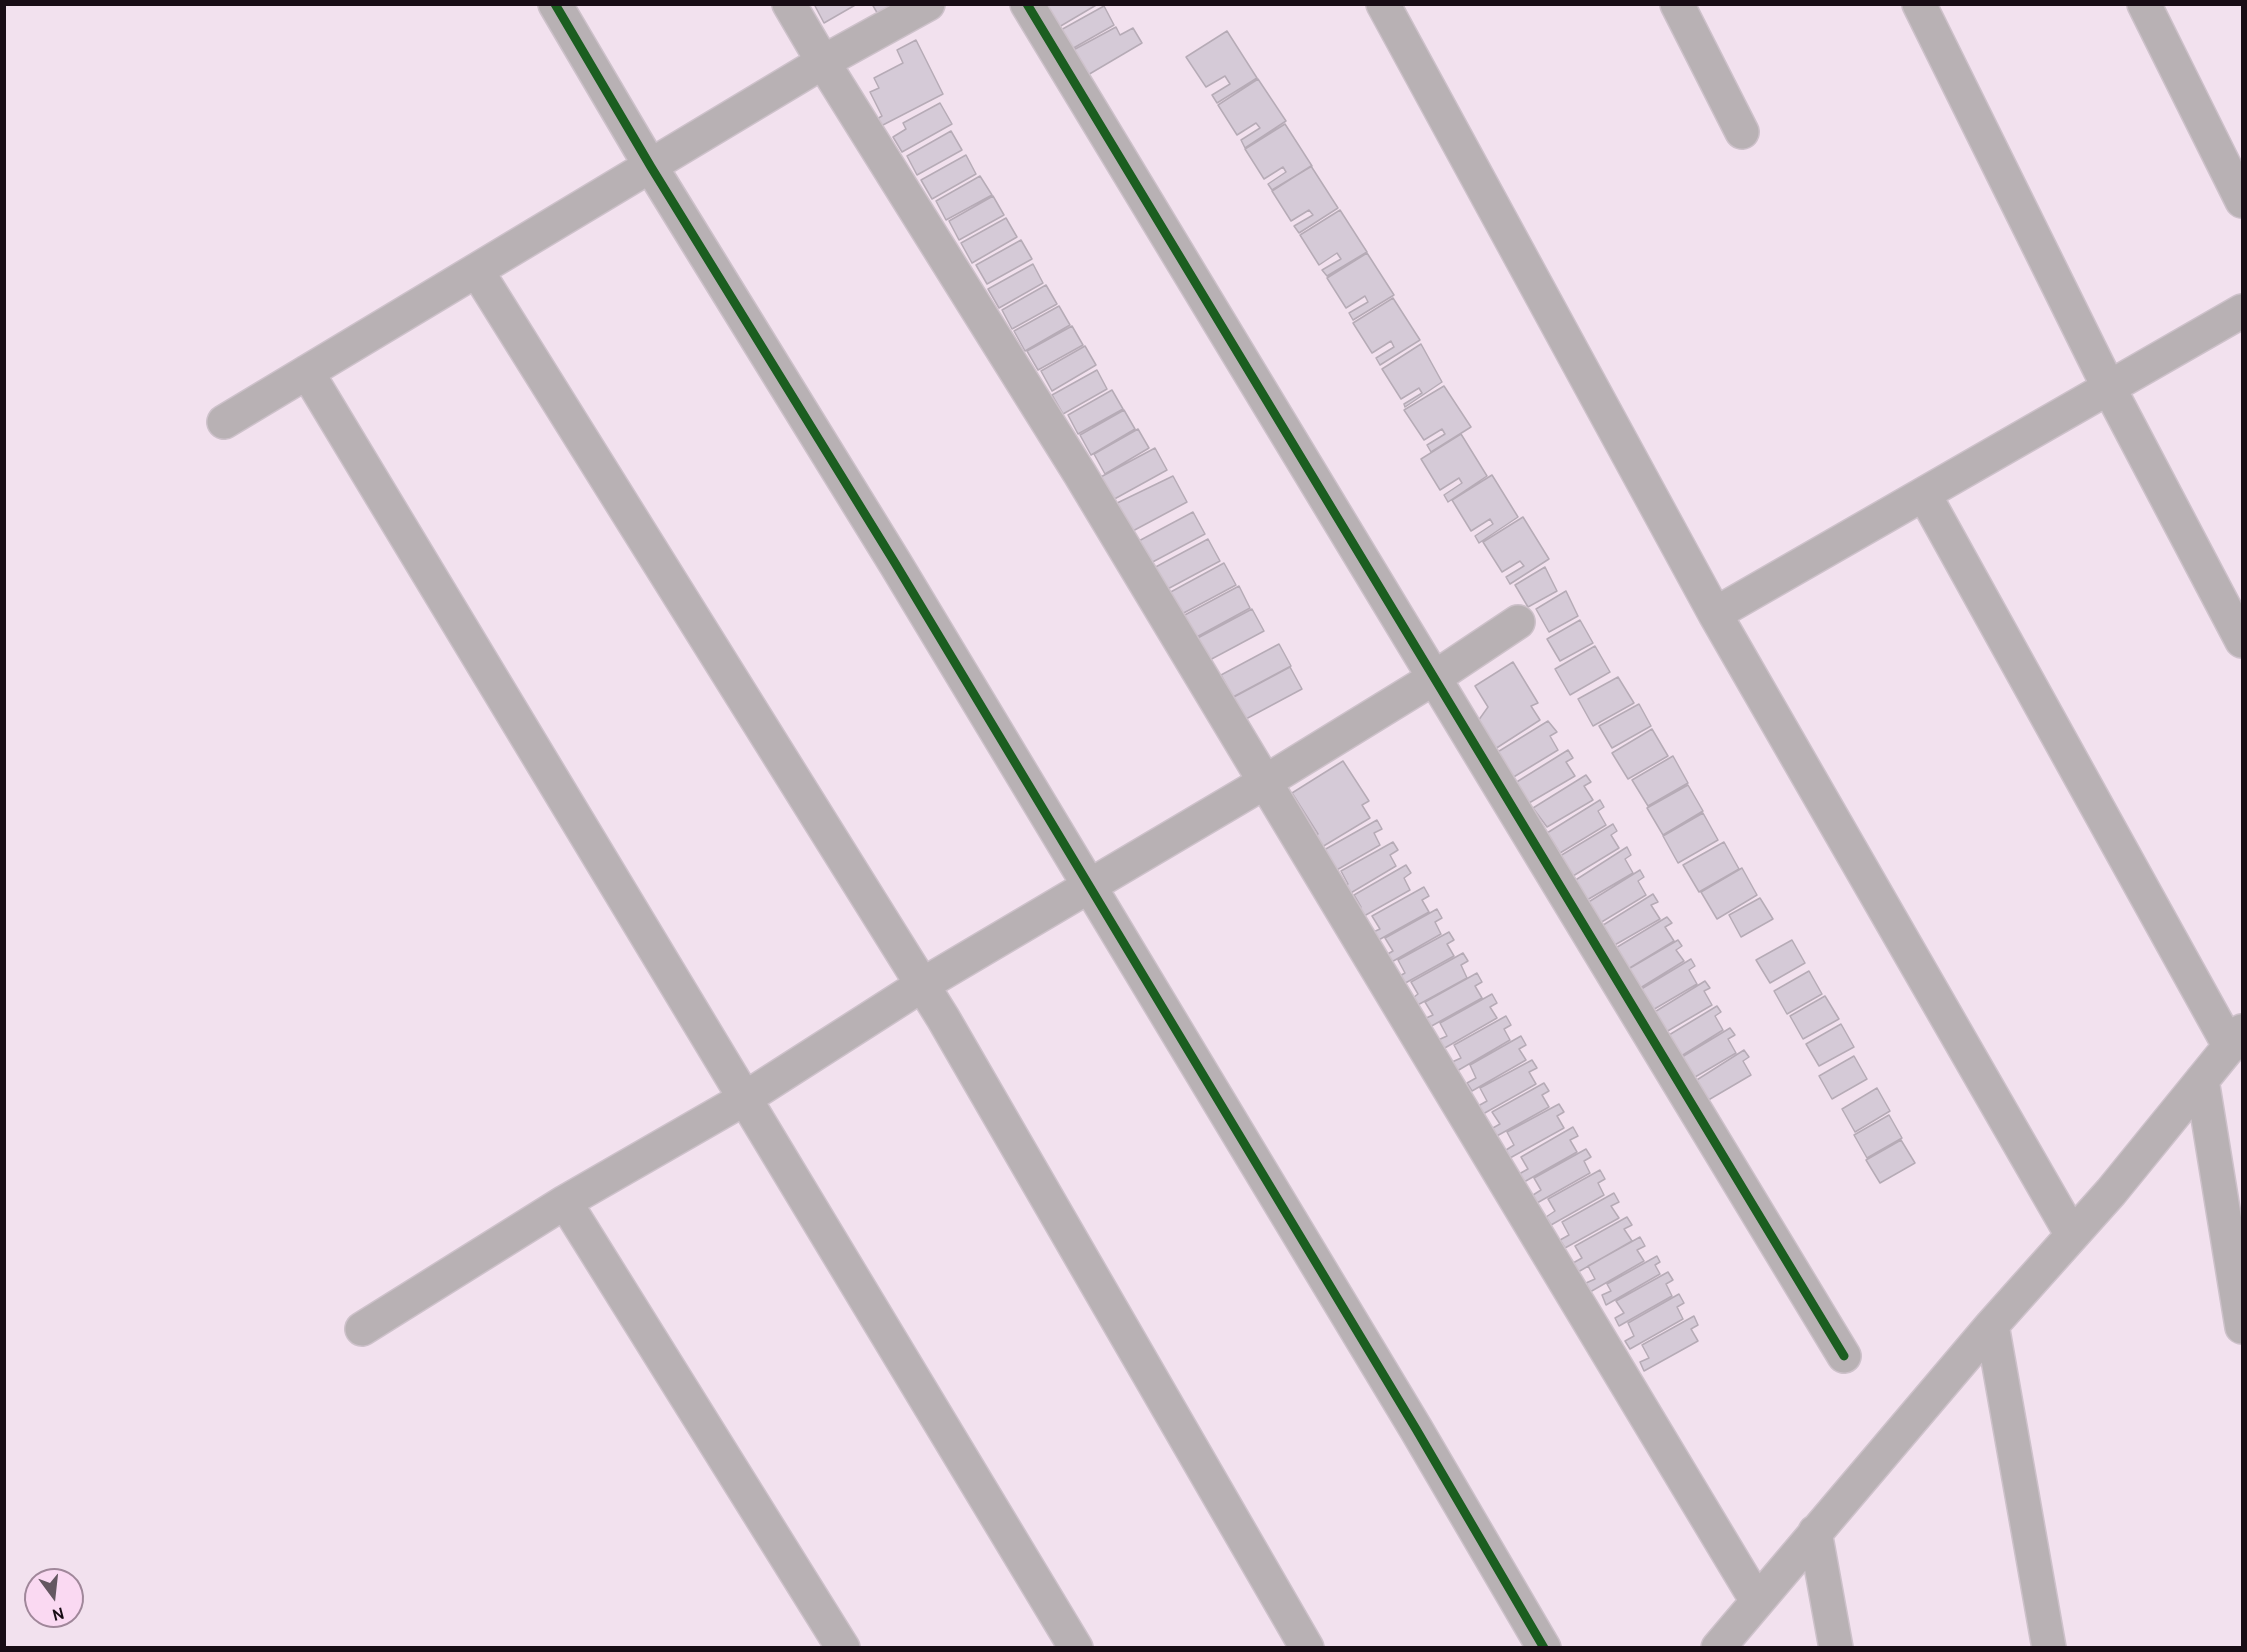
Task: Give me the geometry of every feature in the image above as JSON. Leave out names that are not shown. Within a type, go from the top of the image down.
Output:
[{"type":"street","points":[[555,4],[651,167],[888,553],[1416,1429],[1544,1647]]},
{"type":"street","points":[[789,4],[1080,474],[1757,1601]]},
{"type":"street","points":[[224,422],[823,62],[928,4]]},
{"type":"street","points":[[1027,4],[1844,1356]]},
{"type":"street","points":[[1383,4],[1715,614],[2073,1235]]},
{"type":"street","points":[[1677,4],[1742,132]]},
{"type":"street","points":[[1919,4],[2109,388],[2242,641]]},
{"type":"street","points":[[2144,4],[2242,201]]},
{"type":"street","points":[[477,271],[922,985],[1307,1647]]},
{"type":"street","points":[[1715,614],[2242,311]]},
{"type":"street","points":[[307,372],[1076,1647]]},
{"type":"street","points":[[1718,1647],[1992,1325],[2073,1235],[2236,1039],[1924,494]]},
{"type":"street","points":[[362,1329],[565,1202],[744,1099],[922,985],[1265,782],[1434,678],[1518,622]]},
{"type":"street","points":[[2202,1080],[2242,1327]]},
{"type":"street","points":[[565,1202],[843,1647]]},
{"type":"street","points":[[1992,1325],[2049,1647]]},
{"type":"street","points":[[1815,1532],[1836,1647]]},
{"type":"building","points":[[814,4],[857,4],[824,23]]},
{"type":"building","points":[[872,4],[892,4],[894,8],[879,16]]},
{"type":"building","points":[[1046,4],[1098,4],[1059,27]]},
{"type":"building","points":[[1104,6],[1114,25],[1070,50],[1059,31]]},
{"type":"building","points":[[1116,27],[1120,35],[1133,28],[1142,43],[1081,79],[1066,54]]},
{"type":"building","points":[[1227,31],[1257,78],[1217,103],[1212,95],[1230,84],[1225,76],[1206,87],[1186,57]]},
{"type":"building","points":[[916,40],[943,94],[881,126],[877,119],[882,116],[870,92],[879,88],[874,78],[903,63],[897,50]]},
{"type":"building","points":[[1258,79],[1286,121],[1245,148],[1241,140],[1260,128],[1256,123],[1237,135],[1218,105]]},
{"type":"building","points":[[940,103],[952,124],[902,152],[893,137],[906,129],[903,123]]},
{"type":"building","points":[[1285,124],[1312,166],[1272,190],[1268,184],[1286,172],[1283,167],[1264,179],[1245,149]]},
{"type":"building","points":[[951,131],[962,150],[917,175],[907,156]]},
{"type":"building","points":[[966,155],[976,174],[932,199],[921,180]]},
{"type":"building","points":[[1311,166],[1338,208],[1299,233],[1294,226],[1313,215],[1309,210],[1291,221],[1272,191]]},
{"type":"building","points":[[980,176],[992,195],[946,220],[936,201]]},
{"type":"building","points":[[993,196],[1004,215],[959,240],[949,221]]},
{"type":"building","points":[[1340,210],[1367,252],[1327,276],[1322,270],[1341,259],[1337,253],[1319,265],[1300,235]]},
{"type":"building","points":[[1006,218],[1017,237],[972,263],[961,243]]},
{"type":"building","points":[[1021,240],[1032,259],[987,284],[976,265]]},
{"type":"building","points":[[1367,253],[1394,295],[1353,320],[1349,313],[1368,302],[1365,296],[1346,308],[1327,278]]},
{"type":"building","points":[[1033,264],[1043,283],[999,308],[988,289]]},
{"type":"building","points":[[1046,285],[1057,304],[1012,329],[1002,310]]},
{"type":"building","points":[[1393,298],[1420,340],[1380,365],[1376,358],[1394,347],[1391,341],[1372,353],[1353,323]]},
{"type":"building","points":[[1059,306],[1070,325],[1025,351],[1014,331]]},
{"type":"building","points":[[1072,326],[1083,345],[1038,370],[1027,351]]},
{"type":"building","points":[[1421,344],[1442,382],[1405,407],[1404,404],[1422,393],[1419,388],[1401,399],[1382,369]]},
{"type":"building","points":[[1085,346],[1096,365],[1052,391],[1041,371]]},
{"type":"building","points":[[1097,370],[1107,389],[1063,414],[1052,395]]},
{"type":"building","points":[[1444,386],[1471,427],[1431,452],[1427,445],[1445,434],[1442,429],[1424,440],[1404,410]]},
{"type":"building","points":[[1112,390],[1123,409],[1078,434],[1068,415]]},
{"type":"building","points":[[1124,410],[1135,429],[1091,455],[1080,435]]},
{"type":"building","points":[[1138,429],[1149,448],[1105,474],[1094,454]]},
{"type":"building","points":[[1461,434],[1487,476],[1448,502],[1444,495],[1462,483],[1459,478],[1440,490],[1421,459]]},
{"type":"building","points":[[1155,448],[1167,470],[1109,502],[1097,479]]},
{"type":"building","points":[[1492,475],[1518,517],[1479,543],[1475,536],[1493,524],[1490,519],[1471,531],[1452,500]]},
{"type":"building","points":[[1173,476],[1187,502],[1129,533],[1113,505]]},
{"type":"building","points":[[1193,512],[1205,534],[1147,565],[1135,543]]},
{"type":"building","points":[[1523,517],[1549,559],[1510,584],[1506,577],[1524,566],[1520,561],[1502,572],[1483,542]]},
{"type":"building","points":[[1208,539],[1220,561],[1162,592],[1150,570]]},
{"type":"building","points":[[1224,563],[1236,585],[1178,616],[1167,594]]},
{"type":"building","points":[[1545,567],[1557,591],[1528,607],[1515,585]]},
{"type":"building","points":[[1239,586],[1250,608],[1193,639],[1181,617]]},
{"type":"building","points":[[1566,591],[1578,616],[1549,632],[1536,609]]},
{"type":"building","points":[[1252,609],[1264,631],[1206,662],[1194,640]]},
{"type":"building","points":[[1580,620],[1593,643],[1560,661],[1547,639]]},
{"type":"building","points":[[1279,644],[1291,666],[1233,697],[1221,675]]},
{"type":"building","points":[[1595,646],[1610,672],[1570,695],[1555,669]]},
{"type":"building","points":[[1513,662],[1538,703],[1531,706],[1540,720],[1495,749],[1478,721],[1488,707],[1475,686]]},
{"type":"building","points":[[1290,667],[1302,689],[1244,720],[1232,698]]},
{"type":"building","points":[[1618,677],[1634,703],[1593,726],[1578,699]]},
{"type":"building","points":[[1639,704],[1651,726],[1612,748],[1599,726]]},
{"type":"building","points":[[1548,721],[1557,732],[1550,736],[1558,750],[1512,778],[1496,753]]},
{"type":"building","points":[[1652,729],[1668,756],[1628,779],[1612,753]]},
{"type":"building","points":[[1568,750],[1573,758],[1566,762],[1575,776],[1529,803],[1515,783]]},
{"type":"building","points":[[1673,756],[1688,783],[1648,806],[1632,780]]},
{"type":"building","points":[[1343,761],[1369,801],[1362,805],[1370,818],[1317,850],[1310,839],[1318,834],[1292,793]]},
{"type":"building","points":[[1586,775],[1591,782],[1584,786],[1593,800],[1547,827],[1533,808]]},
{"type":"building","points":[[1688,785],[1703,811],[1663,835],[1647,808]]},
{"type":"building","points":[[1600,800],[1604,807],[1598,811],[1606,825],[1560,853],[1547,833]]},
{"type":"building","points":[[1703,813],[1718,840],[1678,863],[1663,836]]},
{"type":"building","points":[[1377,820],[1382,829],[1374,833],[1380,845],[1328,875],[1324,850]]},
{"type":"building","points":[[1613,824],[1617,831],[1611,835],[1619,848],[1573,876],[1560,856]]},
{"type":"building","points":[[1393,842],[1398,850],[1390,855],[1396,866],[1344,897],[1339,888],[1348,884],[1341,871]]},
{"type":"building","points":[[1724,842],[1739,869],[1699,892],[1683,865]]},
{"type":"building","points":[[1627,847],[1631,855],[1625,859],[1633,873],[1587,900],[1574,881]]},
{"type":"building","points":[[1406,865],[1411,873],[1404,878],[1410,890],[1357,920],[1352,912],[1361,907],[1354,895]]},
{"type":"building","points":[[1742,868],[1757,895],[1717,919],[1701,892]]},
{"type":"building","points":[[1640,870],[1644,877],[1638,881],[1646,895],[1600,923],[1587,903]]},
{"type":"building","points":[[1424,887],[1429,896],[1422,900],[1429,912],[1375,942],[1371,933],[1380,929],[1372,916]]},
{"type":"building","points":[[1653,894],[1658,902],[1651,905],[1660,919],[1613,946],[1600,927]]},
{"type":"building","points":[[1760,898],[1773,919],[1741,937],[1729,915]]},
{"type":"building","points":[[1437,909],[1442,918],[1435,922],[1441,934],[1388,964],[1384,956],[1393,951],[1385,938]]},
{"type":"building","points":[[1667,917],[1672,923],[1665,927],[1674,941],[1628,969],[1614,949]]},
{"type":"building","points":[[1449,932],[1454,940],[1447,944],[1454,956],[1400,986],[1396,978],[1405,973],[1398,960]]},
{"type":"building","points":[[1678,940],[1682,946],[1676,950],[1684,961],[1637,990],[1625,971]]},
{"type":"building","points":[[1792,940],[1805,963],[1770,983],[1756,960]]},
{"type":"building","points":[[1463,953],[1468,961],[1461,965],[1467,978],[1414,1007],[1410,1000],[1418,994],[1411,982]]},
{"type":"building","points":[[1691,959],[1695,966],[1689,970],[1697,984],[1651,1011],[1638,991]]},
{"type":"building","points":[[1809,971],[1822,994],[1787,1014],[1774,991]]},
{"type":"building","points":[[1477,973],[1482,982],[1475,986],[1482,998],[1428,1028],[1424,1019],[1433,1015],[1425,1002]]},
{"type":"building","points":[[1705,981],[1710,988],[1704,991],[1712,1005],[1666,1032],[1653,1013]]},
{"type":"building","points":[[1492,994],[1497,1003],[1490,1007],[1497,1018],[1443,1049],[1438,1040],[1447,1036],[1440,1023]]},
{"type":"building","points":[[1825,996],[1839,1019],[1803,1039],[1790,1016]]},
{"type":"building","points":[[1717,1006],[1721,1012],[1715,1016],[1723,1030],[1678,1058],[1664,1038]]},
{"type":"building","points":[[1506,1016],[1511,1025],[1504,1029],[1510,1040],[1457,1071],[1452,1062],[1461,1058],[1454,1045]]},
{"type":"building","points":[[1841,1024],[1854,1047],[1819,1066],[1806,1044]]},
{"type":"building","points":[[1730,1028],[1735,1035],[1728,1039],[1736,1053],[1690,1080],[1677,1060]]},
{"type":"building","points":[[1521,1036],[1526,1045],[1519,1049],[1526,1060],[1472,1091],[1467,1083],[1476,1078],[1470,1065]]},
{"type":"building","points":[[1744,1050],[1749,1057],[1743,1061],[1751,1075],[1705,1102],[1692,1083]]},
{"type":"building","points":[[1854,1056],[1867,1079],[1832,1099],[1819,1076]]},
{"type":"building","points":[[1532,1060],[1537,1068],[1529,1072],[1536,1084],[1483,1114],[1478,1106],[1487,1101],[1480,1088]]},
{"type":"building","points":[[1544,1083],[1549,1091],[1542,1095],[1549,1107],[1495,1137],[1491,1129],[1500,1124],[1492,1112]]},
{"type":"building","points":[[1877,1088],[1890,1111],[1855,1132],[1842,1109]]},
{"type":"building","points":[[1559,1104],[1564,1112],[1557,1116],[1564,1128],[1510,1158],[1506,1150],[1514,1145],[1507,1132]]},
{"type":"building","points":[[1889,1115],[1902,1138],[1867,1158],[1854,1135]]},
{"type":"building","points":[[1573,1127],[1578,1136],[1570,1140],[1577,1152],[1524,1182],[1519,1174],[1528,1169],[1521,1157]]},
{"type":"building","points":[[1901,1140],[1915,1163],[1880,1183],[1866,1160]]},
{"type":"building","points":[[1586,1149],[1591,1157],[1584,1161],[1590,1173],[1537,1203],[1533,1195],[1541,1190],[1534,1178]]},
{"type":"building","points":[[1600,1170],[1605,1179],[1598,1183],[1604,1195],[1551,1225],[1546,1217],[1555,1211],[1548,1199]]},
{"type":"building","points":[[1614,1193],[1619,1202],[1611,1206],[1619,1218],[1565,1248],[1560,1240],[1569,1235],[1562,1222]]},
{"type":"building","points":[[1627,1217],[1632,1225],[1624,1229],[1632,1241],[1578,1272],[1573,1263],[1582,1258],[1575,1246]]},
{"type":"building","points":[[1640,1237],[1645,1246],[1637,1250],[1644,1261],[1590,1292],[1586,1283],[1595,1279],[1588,1266]]},
{"type":"building","points":[[1657,1256],[1660,1262],[1655,1265],[1660,1274],[1606,1305],[1602,1295],[1611,1291],[1607,1284]]},
{"type":"building","points":[[1668,1272],[1673,1280],[1666,1284],[1672,1296],[1619,1326],[1615,1318],[1624,1313],[1616,1301]]},
{"type":"building","points":[[1679,1294],[1684,1303],[1677,1307],[1683,1319],[1630,1349],[1625,1341],[1634,1336],[1628,1323]]},
{"type":"building","points":[[1694,1316],[1698,1325],[1691,1329],[1698,1341],[1644,1371],[1640,1362],[1649,1358],[1642,1345]]},
{"type":"cycle path","points":[[555,4],[651,167],[895,563],[1416,1429],[1544,1648]]},
{"type":"cycle path","points":[[1027,4],[1844,1356]]}]
